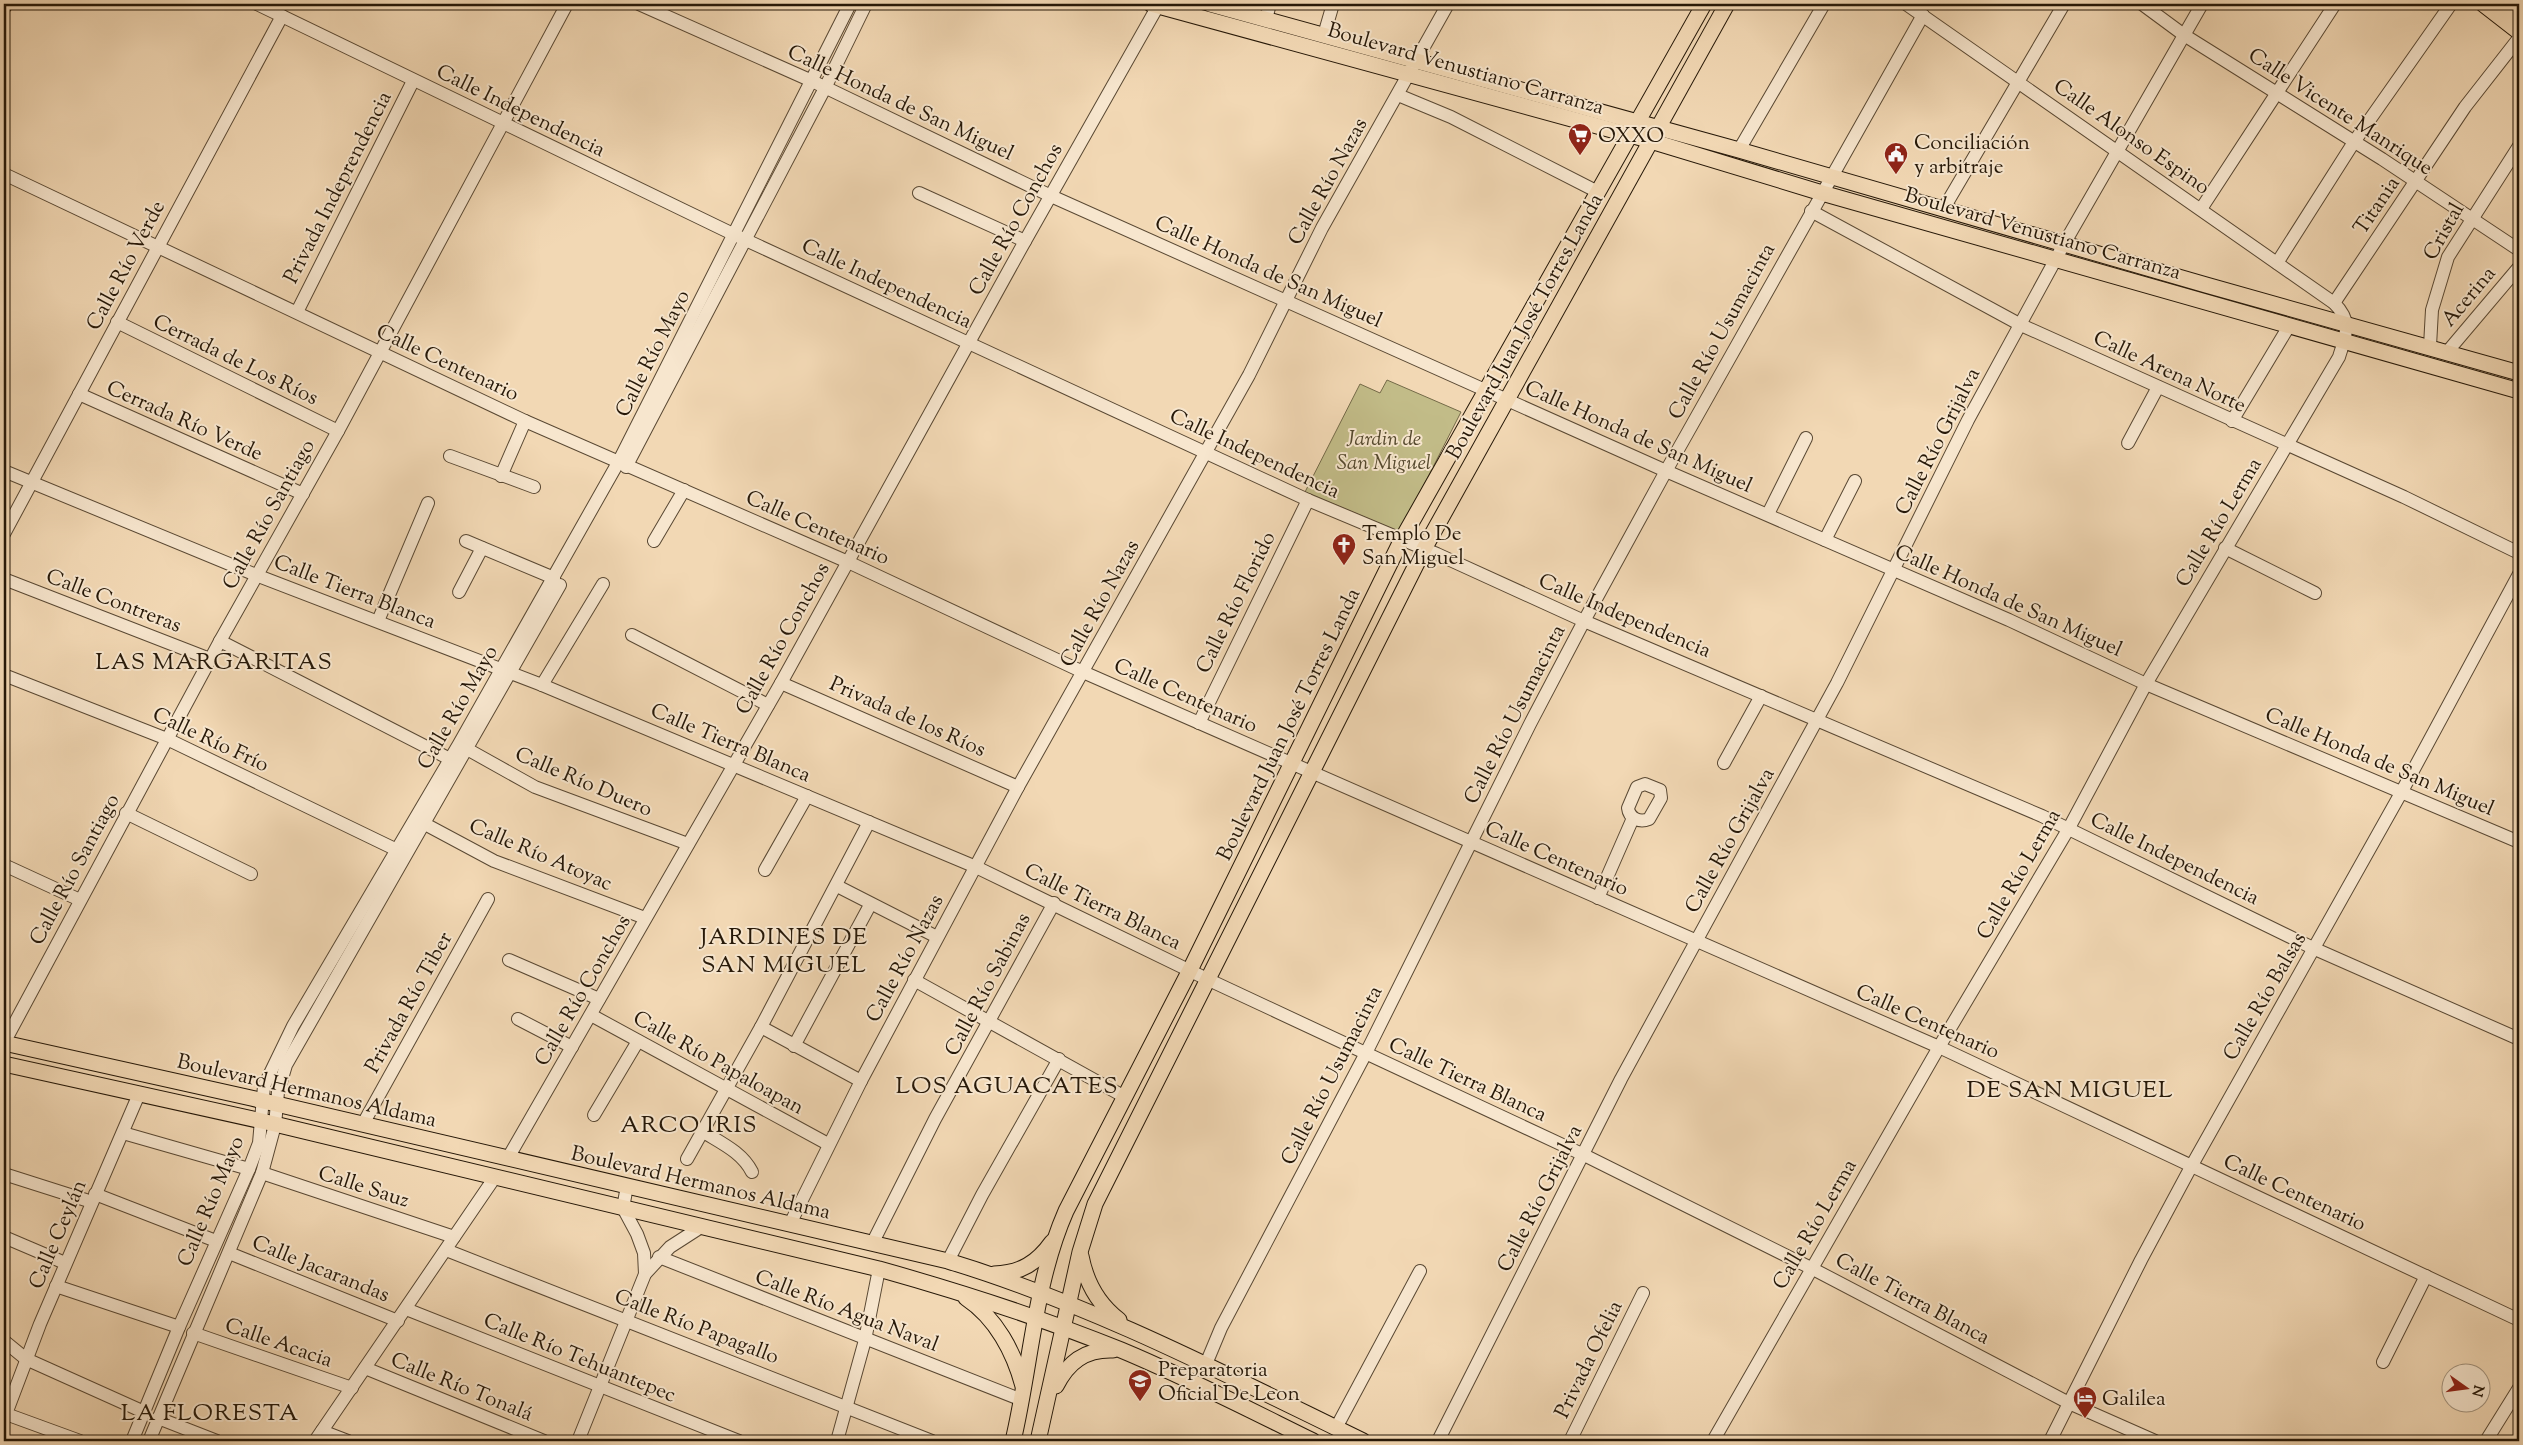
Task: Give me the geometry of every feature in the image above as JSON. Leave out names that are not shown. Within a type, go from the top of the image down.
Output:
[{"type":"main road","name":"Boulevard Venustiano Carranza","points":[[1156,4],[1630,135],[1822,193],[2519,391]]},
{"type":"main road","name":"Boulevard Venustiano Carranza","points":[[1210,4],[1739,150],[2519,373]]},
{"type":"main road","name":"Boulevard Juan José Torres Landa","points":[[1013,1441],[1041,1292],[1055,1239],[1066,1212],[1190,970],[1401,541],[1704,4]]},
{"type":"main road","name":"Boulevard Juan José Torres Landa","points":[[1038,1441],[1080,1252],[1095,1204],[1424,549],[1660,128],[1727,4]]},
{"type":"main road","points":[[2483,4],[2519,32]]},
{"type":"main road","points":[[2506,4],[2519,14]]},
{"type":"main road","name":"Boulevard Hermanos Aldama","points":[[4,1043],[261,1100],[790,1224],[990,1274],[1041,1292],[1133,1330],[1363,1441]]},
{"type":"main road","name":"Boulevard Hermanos Aldama","points":[[4,1064],[268,1123],[495,1177],[879,1269],[957,1291],[1121,1350],[1313,1441]]},
{"type":"main road","points":[[990,1274],[1013,1272],[1028,1266],[1040,1258],[1055,1239]]},
{"type":"main road","points":[[1080,1252],[1086,1276],[1097,1298],[1113,1316],[1133,1330]]},
{"type":"main road","points":[[957,1291],[983,1312],[1002,1336],[1015,1362],[1023,1395]]},
{"type":"main road","points":[[1047,1405],[1061,1377],[1073,1361],[1096,1350],[1121,1350]]},
{"type":"street","name":"Calle Independencia","points":[[257,4],[504,125],[740,237],[1308,500],[1401,541],[1424,549],[1584,621],[2069,828],[2315,949],[2519,1039]]},
{"type":"street","name":"Calle Río Santiago","points":[[4,1043],[126,813],[338,431],[504,125],[567,4]]},
{"type":"street","name":"Calle Honda de San Miguel","points":[[639,4],[812,81],[1051,196],[1666,471],[2025,628],[2146,684],[2519,842]]},
{"type":"street","name":"Calle Río Mayo","points":[[740,237],[850,4]]},
{"type":"street","name":"Calle Río Mayo","points":[[149,1441],[262,1173],[268,1123],[261,1100],[271,1068],[293,1026],[450,759],[506,671],[623,463],[740,237],[825,88],[866,4]]},
{"type":"street","name":"Calle Río Conchos","points":[[508,1158],[733,763],[781,683],[1156,4]]},
{"type":"street","points":[[1266,19],[1270,4]]},
{"type":"street","points":[[1324,35],[1333,4]]},
{"type":"street","name":"Calle Río Nazas","points":[[790,1224],[828,1144],[1018,787],[1249,375],[1322,228],[1448,4]]},
{"type":"street","points":[[1739,150],[1824,4]]},
{"type":"street","name":"Calle Alonso Espino","points":[[1906,4],[2334,303]]},
{"type":"street","points":[[1944,208],[2020,82],[2064,4]]},
{"type":"street","name":"Calle Vicente Manrique","points":[[2142,4],[2184,34],[2519,250]]},
{"type":"street","name":"Calle Río Grijalva","points":[[1438,1441],[1621,1079],[1818,720],[1968,420],[2056,258],[2202,4]]},
{"type":"street","points":[[2277,263],[2354,142],[2451,4]]},
{"type":"street","points":[[2201,209],[2277,94],[2329,6]]},
{"type":"street","name":"Calle Río Usumacinta","points":[[1206,1364],[1226,1320],[1366,1053],[1530,724],[1584,621],[1811,211],[1923,15]]},
{"type":"street","name":"Calle Río Verde","points":[[4,534],[157,245],[282,16]]},
{"type":"street","name":"Titania","points":[[2334,303],[2482,84],[2519,38]]},
{"type":"street","name":"Privada Indeprendencia","points":[[296,312],[414,81]]},
{"type":"street","points":[[1398,95],[1451,117],[1598,192]]},
{"type":"street","name":"Cristal","points":[[2430,346],[2432,310],[2441,274],[2448,257],[2519,146]]},
{"type":"street","name":"Calle Centenario","points":[[4,174],[525,421],[848,562],[1083,672],[1939,1047],[2519,1320]]},
{"type":"street","points":[[919,193],[1025,241]]},
{"type":"street","name":"Calle Arena Norte","points":[[1811,211],[2021,325],[2404,498],[2519,553]]},
{"type":"street","name":"Acerina","points":[[2448,352],[2519,267]]},
{"type":"street","points":[[2334,303],[2344,315],[2347,324]]},
{"type":"street","name":"Cerrada de Los Ríos","points":[[117,322],[338,431]]},
{"type":"street","name":"Calle Río Lerma","points":[[1713,1441],[1939,1047],[2069,828],[2146,684],[2338,357],[2344,341],[2347,324]]},
{"type":"street","points":[[2232,421],[2289,326]]},
{"type":"street","points":[[2128,443],[2158,387]]},
{"type":"street","name":"Cerrada Río Verde","points":[[79,394],[303,494]]},
{"type":"street","points":[[501,476],[525,421]]},
{"type":"street","points":[[1768,514],[1806,438]]},
{"type":"street","points":[[450,456],[534,487]]},
{"type":"street","name":"Calle Río Mayo","points":[[132,1441],[216,1241],[277,1105],[280,1080],[304,1032],[467,749],[554,578],[623,463]]},
{"type":"street","name":"Calle Tierra Blanca","points":[[4,472],[256,576],[542,685],[733,763],[976,867],[1054,903],[1209,980],[1584,1155],[1812,1268],[2069,1403],[2155,1441]]},
{"type":"street","points":[[1825,540],[1855,481]]},
{"type":"street","points":[[654,541],[684,490]]},
{"type":"street","name":"Calle Río Florido","points":[[1199,722],[1308,500]]},
{"type":"street","points":[[378,621],[428,503]]},
{"type":"street","points":[[466,541],[554,578]]},
{"type":"street","points":[[459,592],[482,548]]},
{"type":"street","points":[[2225,548],[2315,593]]},
{"type":"street","name":"Calle Río Balsas","points":[[2050,1441],[2141,1260],[2192,1165],[2315,949],[2519,574]]},
{"type":"street","name":"Calle Contreras","points":[[4,579],[210,659]]},
{"type":"street","points":[[542,685],[603,584]]},
{"type":"street","points":[[632,635],[768,705]]},
{"type":"street","points":[[220,641],[450,759]]},
{"type":"street","name":"Calle Río Frío","points":[[4,675],[167,738],[397,850]]},
{"type":"street","name":"Privada de los Ríos","points":[[781,683],[1018,787]]},
{"type":"street","points":[[1724,764],[1761,696]]},
{"type":"street","name":"Calle Río Duero","points":[[467,749],[535,787],[688,844]]},
{"type":"street","points":[[765,870],[807,796]]},
{"type":"street","points":[[126,813],[251,874]]},
{"type":"street","points":[[1598,898],[1633,818]]},
{"type":"street","points":[[687,1159],[724,1089],[761,1027],[837,886],[869,822]]},
{"type":"street","name":"Calle Río Atoyac","points":[[423,823],[494,861],[645,918]]},
{"type":"street","points":[[4,865],[80,900]]},
{"type":"street","points":[[837,886],[870,905],[937,938]]},
{"type":"street","name":"Privada Río Tiber","points":[[363,1124],[488,899]]},
{"type":"street","name":"Calle Río Sabinas","points":[[872,1244],[936,1119],[1054,903]]},
{"type":"street","points":[[794,1046],[870,905]]},
{"type":"street","points":[[509,960],[599,999]]},
{"type":"street","points":[[914,980],[1125,1097]]},
{"type":"street","name":"Calle Río Papaloapan","points":[[591,1015],[828,1144]]},
{"type":"street","points":[[518,1019],[572,1047]]},
{"type":"street","points":[[293,1026],[304,1032]]},
{"type":"street","points":[[761,1027],[861,1081]]},
{"type":"street","points":[[594,1115],[638,1041]]},
{"type":"street","points":[[948,1262],[982,1195],[1059,1059]]},
{"type":"street","name":"Calle Ceylán","points":[[5,1416],[8,1392],[26,1359],[139,1094]]},
{"type":"street","points":[[702,1131],[739,1154],[746,1161],[752,1172]]},
{"type":"street","points":[[123,1132],[249,1169]]},
{"type":"street","name":"Calle Sauz","points":[[262,1173],[454,1237]]},
{"type":"street","points":[[4,1174],[94,1198],[216,1241]]},
{"type":"street","points":[[348,1441],[319,1436],[495,1177]]},
{"type":"street","points":[[628,1186],[623,1208],[637,1234],[644,1253],[645,1274]]},
{"type":"street","points":[[578,1441],[645,1274],[659,1257],[684,1236],[701,1227]]},
{"type":"street","points":[[4,1237],[66,1263]]},
{"type":"street","name":"Calle Río Papagallo","points":[[446,1250],[932,1441]]},
{"type":"street","name":"Calle Jacarandas","points":[[229,1253],[398,1321]]},
{"type":"street","name":"Calle Río Agua Naval","points":[[659,1257],[865,1340],[1023,1395]]},
{"type":"street","points":[[837,1441],[865,1340],[879,1269]]},
{"type":"street","points":[[1336,1428],[1420,1271]]},
{"type":"street","points":[[2383,1362],[2426,1276]]},
{"type":"street","points":[[56,1286],[179,1327]]},
{"type":"street","name":"Privada Ofelia","points":[[1570,1441],[1643,1294]]},
{"type":"street","name":"Calle Río Tehuantepec","points":[[406,1309],[739,1441]]},
{"type":"street","name":"Calle Acacia","points":[[194,1333],[352,1388]]},
{"type":"street","points":[[4,1341],[26,1359],[144,1412]]},
{"type":"street","name":"Calle Río Tonalá","points":[[366,1368],[544,1441]]},
{"type":"street","points":[[2486,1441],[2519,1388]]},
{"type":"street","points":[[5,1416],[80,1441]]},
{"type":"street","points":[[158,1418],[217,1441]]},
{"type":"green space","name":"Jardin de San Miguel","points":[[1387,380],[1461,412],[1400,532],[1305,492],[1360,384],[1380,393]]},
{"type":"place","name":"OXXO","points":[[1580,156]]},
{"type":"place","name":"Conciliación y arbitraje","points":[[1896,175]]},
{"type":"place","name":"Templo De San Miguel","points":[[1344,566]]},
{"type":"place","name":"Preparatoria Oficial De Leon","points":[[1140,1402]]},
{"type":"place","name":"Galilea","points":[[2085,1419]]},
{"type":"district","name":"LAS MARGARITAS","points":[[214,661]]},
{"type":"district","name":"JARDINES DE SAN MIGUEL","points":[[784,950]]},
{"type":"district","name":"LOS AGUACATES","points":[[1007,1085]]},
{"type":"district","name":"DE SAN MIGUEL","points":[[2070,1089]]},
{"type":"district","name":"ARCO IRIS","points":[[689,1124]]},
{"type":"district","name":"LA FLORESTA","points":[[210,1412]]}]
